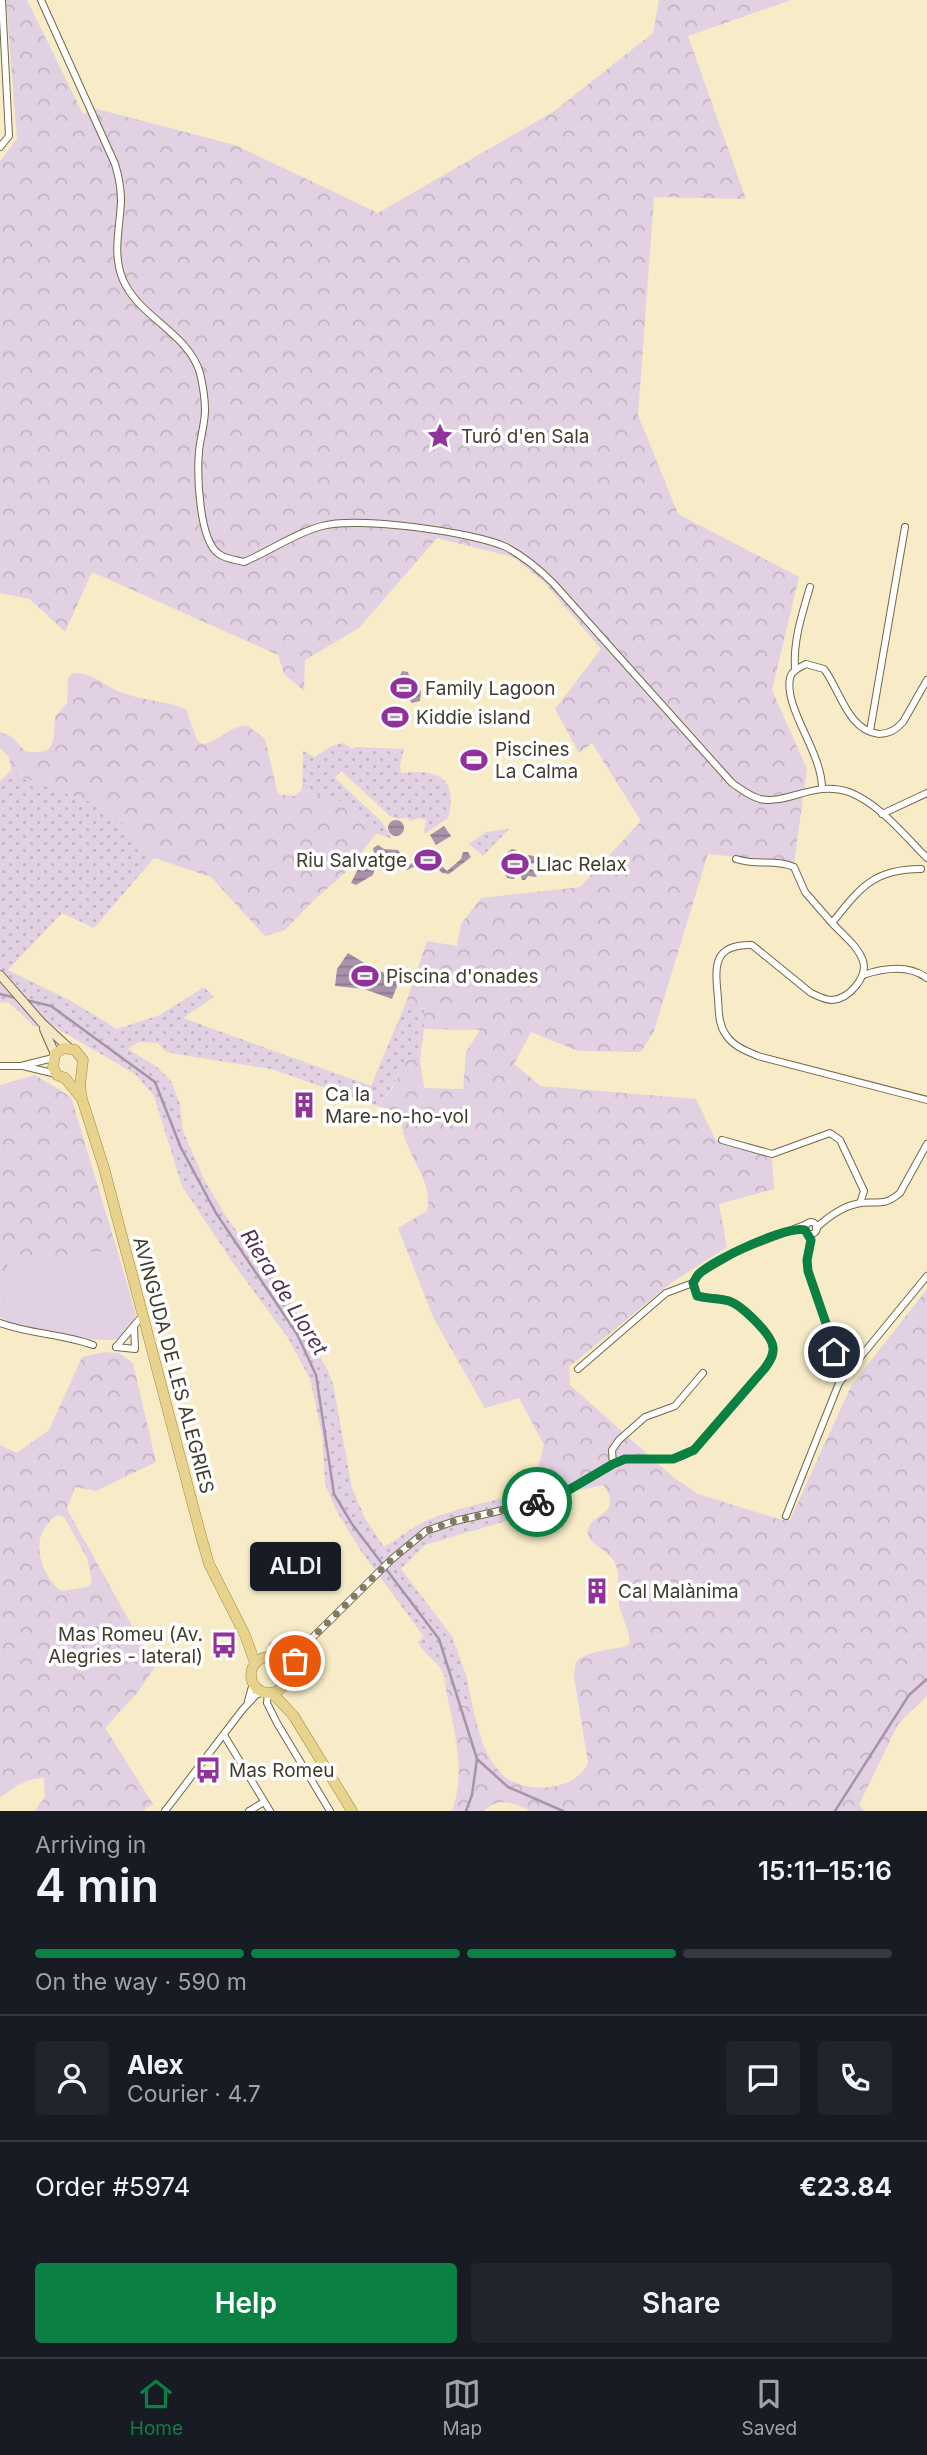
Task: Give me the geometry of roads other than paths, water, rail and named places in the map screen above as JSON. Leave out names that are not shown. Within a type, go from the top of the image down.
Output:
[{"type":"main road","points":[[1,976],[42,1023],[83,1060],[80,1072],[82,1099]]},
{"type":"main road","points":[[42,1023],[54,1056]]},
{"type":"main road","points":[[69,1048],[59,1050],[54,1056],[52,1067],[82,1099]]},
{"type":"main road","points":[[61,1076],[76,1076],[80,1072]]},
{"type":"main road","name":"AVINGUDA DE LES ALEGRIES","points":[[82,1099],[104,1168],[206,1554],[245,1635],[255,1663]]},
{"type":"main road","name":"AVINGUDA DE LES ALEGRIES","points":[[245,1635],[274,1654]]},
{"type":"main road","points":[[293,1715],[253,1683],[251,1675],[255,1663],[274,1654],[285,1666],[286,1698],[293,1715],[352,1811]]},
{"type":"main road","points":[[268,1693],[286,1680]]},
{"type":"street","points":[[0,147],[9,136],[4,124],[2,0]]},
{"type":"street","points":[[41,0],[116,164],[121,202],[118,262],[123,279],[132,297],[187,348],[199,371],[205,395],[199,453],[199,493],[209,544],[218,554],[244,562],[321,526],[344,523],[467,535],[506,548],[553,583],[732,783],[760,799],[774,800],[822,788],[850,793],[882,814],[927,859],[924,869],[901,869],[881,874],[864,885],[832,923]]},
{"type":"street","points":[[870,731],[905,527]]},
{"type":"street","points":[[795,670],[794,652],[810,587]]},
{"type":"street","points":[[822,788],[819,763],[793,704],[790,678],[795,670],[806,664],[824,669],[862,729],[883,734],[899,728],[927,680]]},
{"type":"street","points":[[882,814],[927,793]]},
{"type":"street","points":[[736,859],[762,865],[775,863],[794,867],[805,892],[857,949],[864,965],[858,984],[841,998],[832,1000],[811,993],[752,945],[729,948],[721,954],[715,971],[720,1025],[727,1037],[735,1045],[758,1056],[927,1100]]},
{"type":"street","points":[[863,975],[881,969],[900,969],[917,970],[927,978]]},
{"type":"street","points":[[21,1066],[54,1056]]},
{"type":"street","points":[[0,1066],[21,1066],[61,1076]]},
{"type":"street","points":[[722,1140],[772,1154],[826,1134],[835,1135],[848,1155],[864,1191],[860,1203]]},
{"type":"street","points":[[578,1369],[666,1293],[693,1283],[698,1274],[740,1250],[795,1228],[810,1230],[860,1203],[887,1203],[900,1193],[927,1144]]},
{"type":"street","points":[[810,1230],[808,1271],[830,1335],[839,1383]]},
{"type":"street","points":[[786,1516],[839,1383],[927,1276]]},
{"type":"street","points":[[274,1654],[296,1651],[303,1647],[392,1559],[426,1531],[455,1521],[538,1502],[567,1491],[625,1459],[673,1459],[694,1450],[772,1357],[774,1346],[769,1336],[740,1307],[728,1301],[697,1296],[693,1283]]},
{"type":"street","points":[[134,1326],[135,1349],[116,1347],[143,1315]]},
{"type":"street","points":[[0,1323],[93,1345]]},
{"type":"street","points":[[613,1464],[612,1450],[619,1440],[645,1417],[675,1406],[703,1373]]},
{"type":"street","points":[[286,1680],[303,1647]]},
{"type":"street","points":[[274,1654],[296,1651]]},
{"type":"street","points":[[165,1811],[243,1709],[250,1698],[253,1683]]},
{"type":"street","points":[[243,1709],[256,1695],[268,1693],[267,1703],[276,1723],[330,1811]]},
{"type":"street","points":[[224,1735],[270,1811]]},
{"type":"street","points":[[249,1811],[264,1802]]},
{"type":"waterway","name":"Riera de Lloret","points":[[0,994],[16,998]]},
{"type":"waterway","name":"Riera de Lloret","points":[[26,1000],[51,1006],[155,1082],[181,1148],[216,1213],[297,1334],[316,1375],[334,1494],[352,1524],[439,1639],[477,1759],[472,1795],[466,1811]]},
{"type":"waterway","points":[[835,1811],[909,1695],[927,1679]]},
{"type":"waterway","points":[[477,1759],[508,1787],[563,1811]]},
{"type":"place","name":"Turó d'en Sala","points":[[440,436]]},
{"type":"place","name":"Family Lagoon","points":[[404,688]]},
{"type":"place","name":"Kiddie island","points":[[395,717]]},
{"type":"place","name":"Piscines La Calma","points":[[474,760]]},
{"type":"place","name":"Riu Salvatge","points":[[428,860]]},
{"type":"place","name":"Llac Relax","points":[[515,864]]},
{"type":"place","name":"Piscina d'onades","points":[[365,976]]},
{"type":"place","name":"Ca la Mare-no-ho-vol","points":[[304,1105]]},
{"type":"place","name":"Cal Malànima","points":[[597,1591]]},
{"type":"place","name":"Mas Romeu (Av. Alegries - lateral)","points":[[224,1645]]},
{"type":"place","name":"ALDI","points":[[295,1661]]},
{"type":"place","name":"Mas Romeu","points":[[208,1770]]}]
